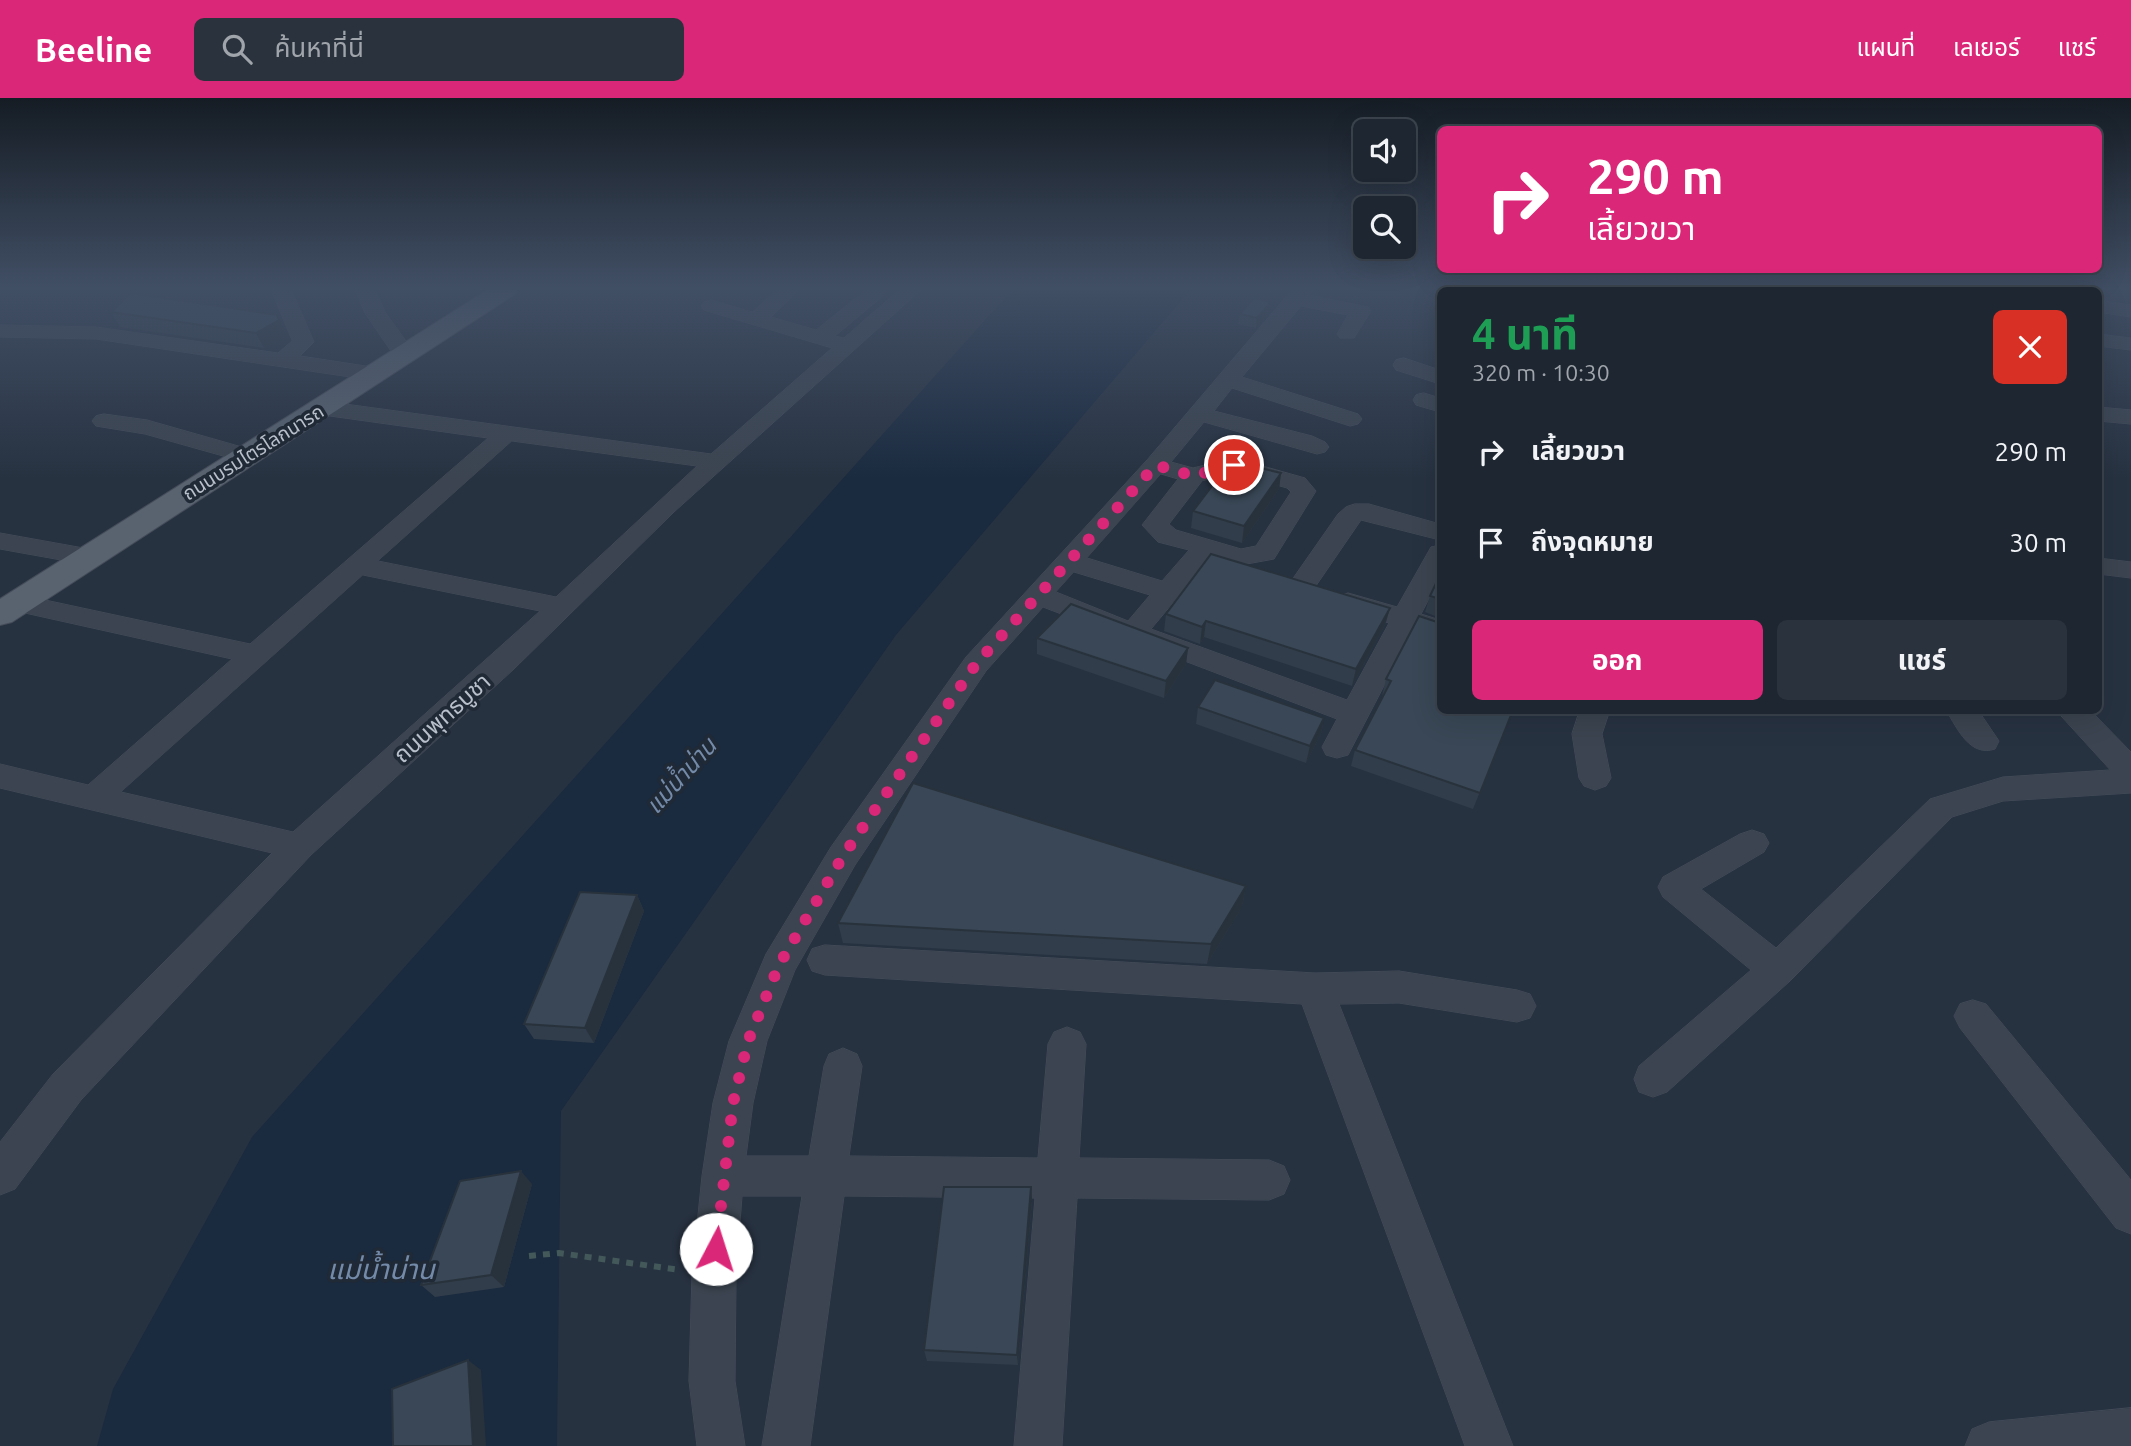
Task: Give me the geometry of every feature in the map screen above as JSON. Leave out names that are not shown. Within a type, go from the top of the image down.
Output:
[{"type":"main road","name":"ถนนบรมไตรโลกนารถ","points":[[8,608],[410,352]]},
{"type":"street","points":[[239,352],[377,374]]},
{"type":"street","points":[[285,358],[292,352]]},
{"type":"street","name":"ถนนพุทธบูชา","points":[[0,1175],[67,1087],[299,846],[562,607],[717,461],[841,352]]},
{"type":"street","points":[[721,1446],[712,1381],[714,1273],[723,1176],[733,1103],[748,1041],[779,965],[843,856],[976,664],[1156,465],[1252,352]]},
{"type":"street","points":[[1404,365],[1437,376]]},
{"type":"street","points":[[1229,380],[1350,419]]},
{"type":"street","points":[[323,408],[717,461]]},
{"type":"street","points":[[1200,414],[1304,441],[1317,447]]},
{"type":"street","points":[[2102,414],[2131,417]]},
{"type":"street","points":[[104,421],[147,427],[248,456]]},
{"type":"street","points":[[94,798],[507,433]]},
{"type":"street","points":[[1156,465],[1193,476],[1234,465],[1296,483],[1304,491],[1265,552],[1241,558],[1167,536],[1155,525],[1193,476]]},
{"type":"street","points":[[1301,587],[1347,519],[1355,512],[1364,511],[1437,531]]},
{"type":"street","points":[[0,541],[89,557]]},
{"type":"street","points":[[1133,633],[1198,556],[1437,628]]},
{"type":"street","points":[[1337,747],[1437,559]]},
{"type":"street","points":[[1068,561],[1168,592]]},
{"type":"street","points":[[357,565],[562,607]]},
{"type":"street","points":[[2102,566],[2131,570]]},
{"type":"street","points":[[1038,594],[1133,633],[1355,714]]},
{"type":"street","points":[[8,608],[256,655]]},
{"type":"street","points":[[1594,714],[1587,734],[1595,778]]},
{"type":"street","points":[[1964,714],[1984,741]]},
{"type":"street","points":[[2075,714],[2131,772]]},
{"type":"street","points":[[0,776],[299,846]]},
{"type":"street","points":[[1653,1079],[1777,970],[1941,808],[2003,789],[2131,781]]},
{"type":"street","points":[[1752,843],[1675,887],[1777,970]]},
{"type":"street","points":[[825,960],[1315,989],[1399,987],[1517,1006]]},
{"type":"street","points":[[1315,989],[1489,1446]]},
{"type":"street","points":[[1973,1016],[2131,1213]]},
{"type":"street","points":[[1038,1446],[1067,1044]]},
{"type":"street","points":[[786,1446],[844,1066]]},
{"type":"street","points":[[723,1176],[1269,1180]]},
{"type":"street","points":[[1989,1446],[2131,1432]]},
{"type":"path","points":[[529,1256],[559,1253],[639,1266],[714,1273]]},
{"type":"water","name":"แม่น้ำน่าน","points":[[957,352],[1137,352],[896,635],[561,1111],[557,1446],[97,1446],[113,1389],[252,1137]]},
{"type":"building","points":[[1231,461],[1281,473],[1244,526],[1193,511]]},
{"type":"building","points":[[1211,554],[1390,608],[1356,669],[1206,621],[1202,627],[1166,614]]},
{"type":"building","points":[[1437,581],[1437,598],[1430,596]]},
{"type":"building","points":[[1071,604],[1188,648],[1166,681],[1037,638]]},
{"type":"building","points":[[1419,616],[1437,622],[1437,714],[1511,714],[1480,793],[1355,750],[1391,681],[1386,679]]},
{"type":"building","points":[[1215,680],[1324,718],[1310,746],[1198,707]]},
{"type":"building","points":[[913,783],[1246,886],[1211,944],[838,923]]},
{"type":"building","points":[[580,892],[637,895],[585,1028],[524,1024]]},
{"type":"building","points":[[521,1171],[491,1275],[421,1285],[460,1181]]},
{"type":"building","points":[[944,1187],[1031,1187],[1017,1355],[924,1350]]},
{"type":"building","points":[[468,1360],[473,1446],[393,1446],[392,1389]]},
{"type":"route","points":[[716,1249],[733,1103],[748,1041],[779,965],[843,856],[976,664],[1156,465],[1193,476],[1234,465]]}]
